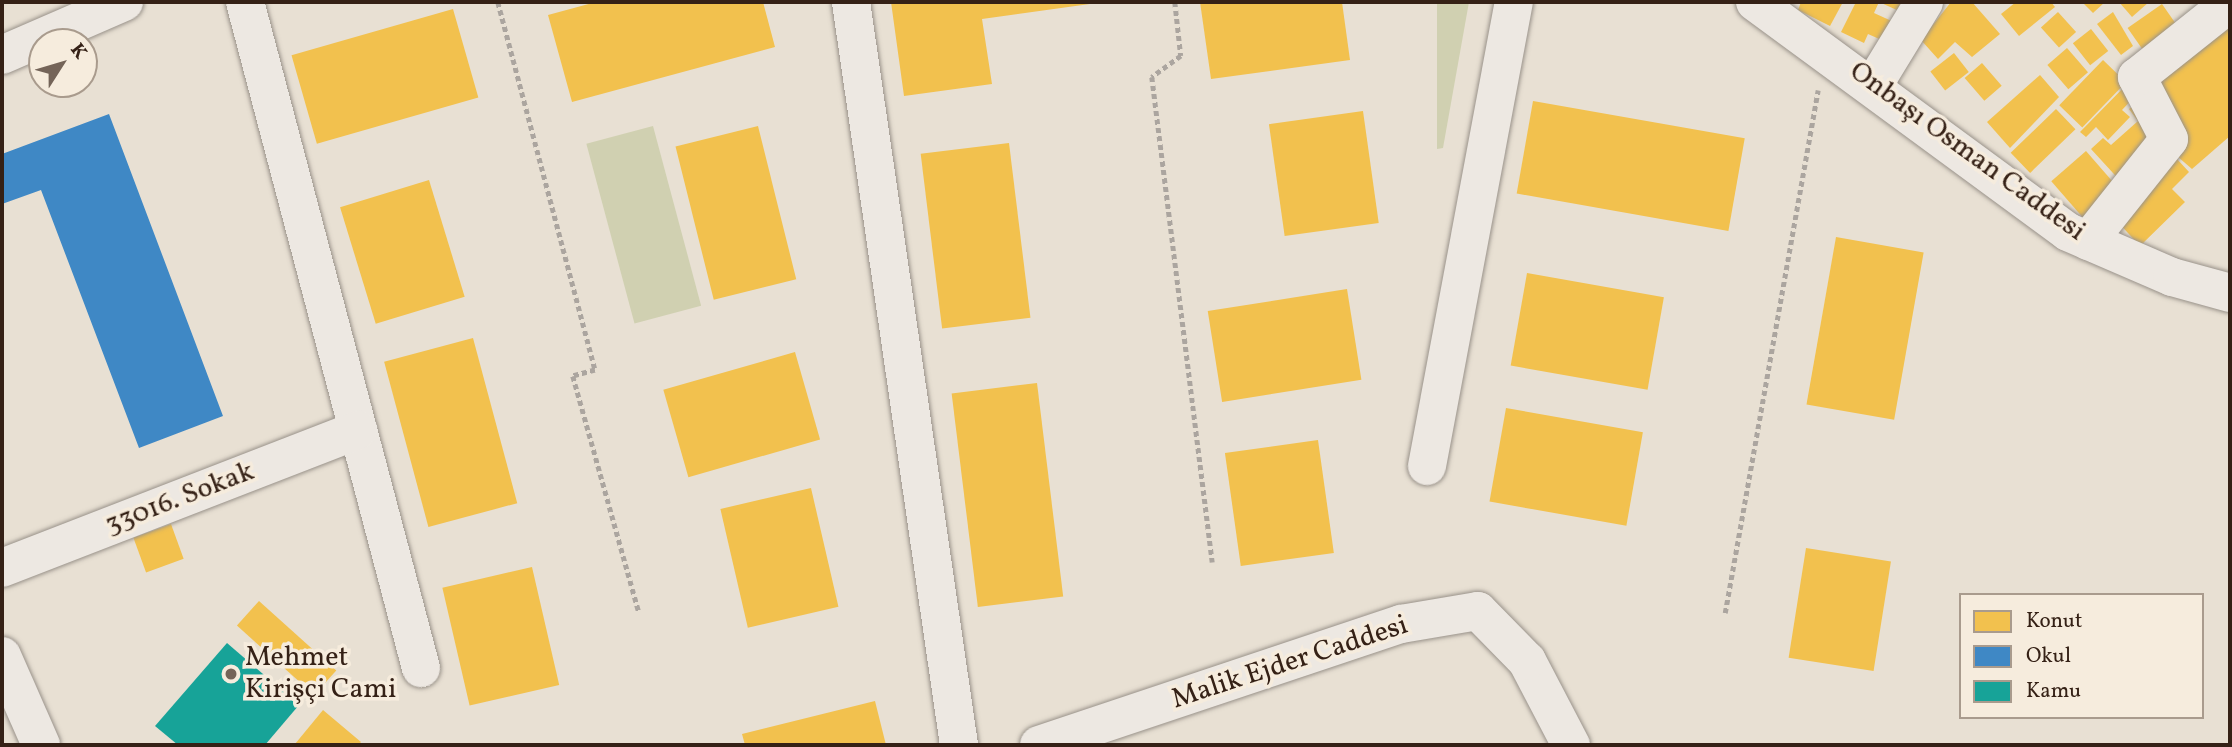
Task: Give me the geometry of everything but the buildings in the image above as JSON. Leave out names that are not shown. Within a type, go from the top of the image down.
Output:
[{"type":"street","points":[[2,55],[124,2]]},
{"type":"street","points":[[245,2],[422,668]]},
{"type":"street","points":[[851,2],[959,745]]},
{"type":"street","points":[[1427,466],[1514,2]]},
{"type":"street","name":"Onbaşı Osman Caddesi","points":[[1755,2],[1874,84],[1974,165],[2088,241],[2172,277],[2230,293]]},
{"type":"street","points":[[1874,84],[1924,2]]},
{"type":"street","points":[[2088,241],[2169,139],[2137,77],[2230,3]]},
{"type":"street","name":"33016. Sokak","points":[[2,568],[358,430]]},
{"type":"street","name":"Malik Ejder Caddesi","points":[[1039,745],[1401,624],[1478,611],[1527,661],[1571,745]]},
{"type":"street","points":[[2,656],[41,745]]},
{"type":"path","points":[[498,2],[595,370],[573,376],[639,612]]},
{"type":"path","points":[[1175,2],[1181,56],[1152,77],[1212,562]]},
{"type":"path","points":[[1725,612],[1825,51]]},
{"type":"green space","points":[[1437,2],[1469,2],[1443,148],[1437,149]]},
{"type":"green space","points":[[653,126],[701,306],[634,324],[586,144]]},
{"type":"place","name":"Mehmet Kirişçi Cami","points":[[231,674]]}]
